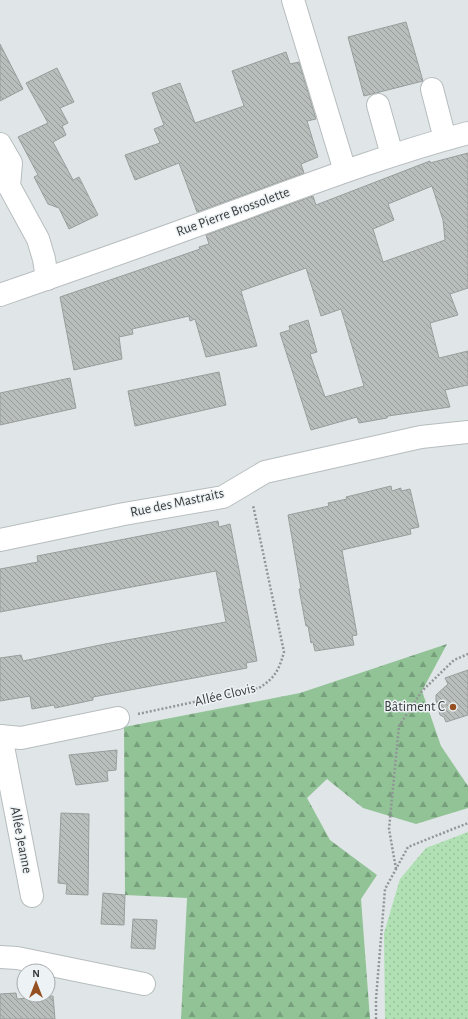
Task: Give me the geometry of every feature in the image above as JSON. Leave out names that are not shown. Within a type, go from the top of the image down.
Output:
[{"type":"street","points":[[293,0],[344,171]]},
{"type":"street","points":[[432,89],[445,139]]},
{"type":"street","points":[[378,105],[392,155]]},
{"type":"street","name":"Rue Pierre Brossolette","points":[[0,295],[140,246],[344,171],[392,155],[468,133]]},
{"type":"street","points":[[0,144],[11,163],[9,186],[38,239],[44,259],[47,279]]},
{"type":"street","name":"Rue des Mastraits","points":[[0,540],[124,514],[223,497],[265,472],[420,437],[468,432]]},
{"type":"street","points":[[0,736],[21,738],[118,718]]},
{"type":"street","name":"Allée Jeanne","points":[[0,736],[32,896]]},
{"type":"street","points":[[0,957],[17,958],[144,984]]},
{"type":"path","name":"Allée Clovis","points":[[118,718],[259,688],[268,682],[281,664],[284,652],[248,482]]},
{"type":"path","points":[[396,869],[389,829],[399,726],[422,691],[454,660],[468,654]]},
{"type":"path","points":[[376,1019],[376,999],[384,889],[408,847],[468,823]]},
{"type":"green space","points":[[447,644],[422,691],[441,746],[468,786],[468,808],[416,824],[363,808],[327,779],[307,798],[330,840],[377,875],[361,899],[370,1019],[181,1019],[187,898],[125,895],[124,727],[300,693]]},
{"type":"green space","points":[[468,832],[468,1019],[385,1019],[384,933],[400,879],[426,848]]},
{"type":"building","points":[[406,22],[423,81],[364,96],[348,37]]},
{"type":"building","points":[[0,44],[23,89],[0,101]]},
{"type":"building","points":[[286,52],[290,64],[299,62],[316,119],[307,121],[318,157],[301,164],[304,173],[197,212],[179,163],[135,180],[125,155],[160,143],[154,129],[164,125],[152,93],[180,83],[195,123],[244,106],[232,71]]},
{"type":"building","points":[[57,68],[74,102],[60,108],[68,123],[62,126],[66,135],[53,142],[73,180],[79,177],[98,215],[69,229],[59,208],[48,204],[34,177],[38,175],[18,137],[48,123],[26,83]]},
{"type":"building","points":[[468,153],[468,288],[450,294],[458,315],[430,323],[439,358],[468,351],[468,385],[445,390],[450,407],[388,416],[387,418],[359,423],[357,417],[311,430],[280,333],[290,330],[289,326],[308,320],[317,352],[310,354],[325,397],[364,386],[341,309],[321,316],[306,268],[241,291],[257,346],[206,357],[195,319],[190,321],[189,316],[132,329],[133,334],[119,337],[122,359],[74,370],[60,297],[200,249],[199,247],[209,244],[206,235],[313,196],[316,205],[430,161],[430,163]],"holes":[[[432,186],[443,220],[445,240],[383,262],[373,229],[394,220],[388,204]]]},
{"type":"building","points":[[219,372],[226,405],[135,426],[128,391]]},
{"type":"building","points":[[70,378],[76,408],[0,425],[0,393]]},
{"type":"building","points":[[391,486],[392,491],[401,488],[401,491],[410,489],[419,527],[410,529],[411,534],[342,550],[357,635],[352,636],[354,645],[315,651],[313,642],[311,643],[308,626],[306,626],[288,515],[329,506],[328,503],[347,499],[346,497]]},
{"type":"building","points":[[218,521],[219,527],[230,524],[257,661],[246,663],[247,668],[93,697],[93,700],[55,708],[54,705],[32,709],[30,696],[0,701],[0,658],[21,655],[23,661],[105,644],[226,622],[216,571],[0,612],[0,569],[38,562],[37,556]]},
{"type":"building","name":"Bâtiment C","points":[[468,670],[468,715],[446,722],[444,717],[440,715],[436,695],[448,684],[445,678]]},
{"type":"building","points":[[117,750],[116,770],[107,771],[108,781],[76,785],[69,755]]},
{"type":"building","points":[[61,813],[89,814],[88,895],[66,894],[67,884],[58,883]]},
{"type":"building","points":[[103,893],[125,895],[124,925],[101,924]]},
{"type":"building","points":[[133,919],[157,920],[155,949],[131,948]]},
{"type":"building","points":[[16,993],[16,1003],[54,1003],[55,1019],[0,1019],[0,994]]},
{"type":"place","name":"Bâtiment C","points":[[453,707]]}]
